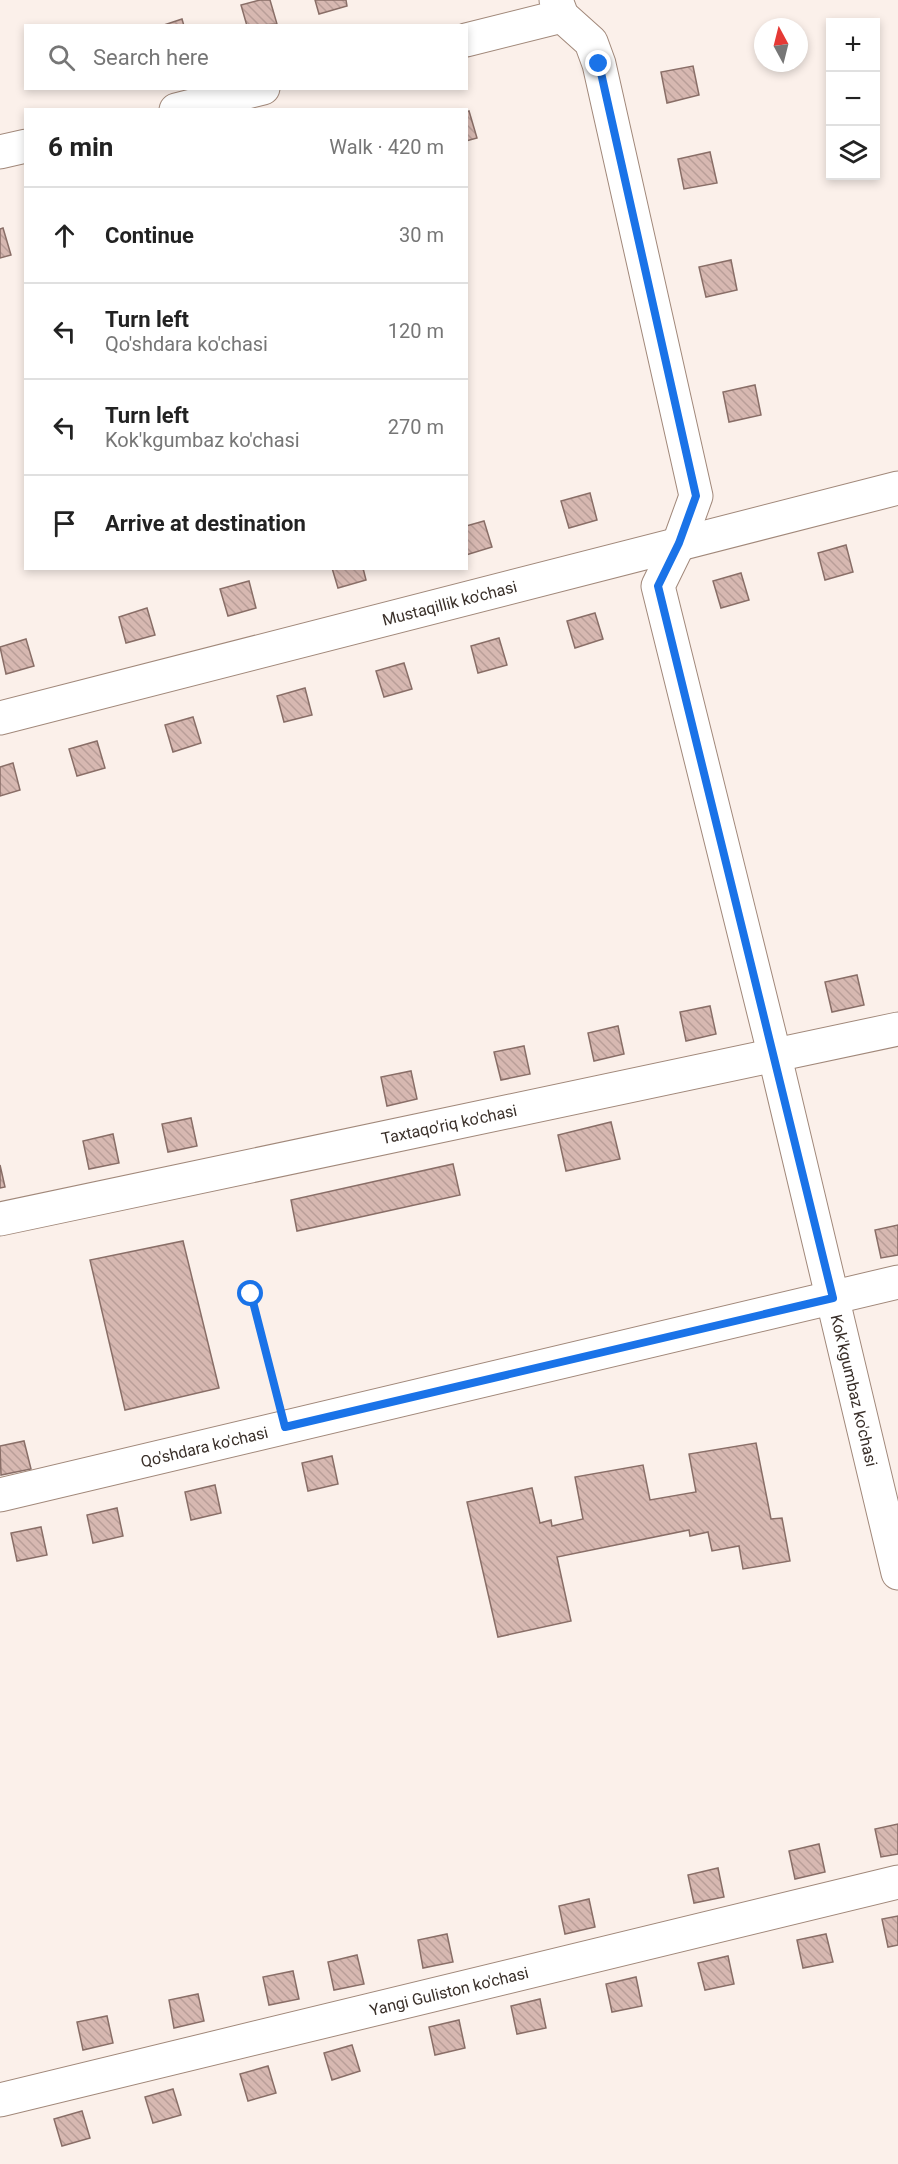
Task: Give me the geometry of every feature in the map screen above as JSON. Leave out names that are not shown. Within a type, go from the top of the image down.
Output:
[{"type":"street","points":[[468,39],[559,8]]},
{"type":"street","name":"Kok'kgumbaz ko'chasi","points":[[559,8],[591,42],[599,64],[696,496],[679,543],[658,586],[775,1058],[898,1573]]},
{"type":"street","points":[[184,108],[255,90]]},
{"type":"street","points":[[0,152],[24,146]]},
{"type":"street","name":"Mustaqillik ko'chasi","points":[[0,718],[898,488]]},
{"type":"street","name":"Taxtaqo'riq ko'chasi","points":[[0,1219],[775,1058],[898,1029]]},
{"type":"street","name":"Qo'shdara ko'chasi","points":[[0,1495],[898,1282]]},
{"type":"street","name":"Yangi Guliston ko'chasi","points":[[0,2100],[898,1882]]},
{"type":"path","points":[[251,1294],[285,1427]]},
{"type":"building","points":[[270,0],[277,24],[246,24],[241,5]]},
{"type":"building","points":[[315,0],[346,0],[347,6],[319,14]]},
{"type":"building","points":[[182,19],[183,24],[167,24]]},
{"type":"building","points":[[693,66],[699,95],[667,103],[661,72]]},
{"type":"building","points":[[468,111],[477,138],[468,140]]},
{"type":"building","points":[[710,152],[717,183],[684,189],[678,159]]},
{"type":"building","points":[[3,228],[11,255],[0,258],[0,229]]},
{"type":"building","points":[[731,260],[737,290],[706,297],[699,267]]},
{"type":"building","points":[[755,385],[761,415],[729,422],[723,392]]},
{"type":"building","points":[[590,493],[597,520],[569,528],[561,501]]},
{"type":"building","points":[[484,521],[492,547],[468,554],[468,525]]},
{"type":"building","points":[[846,545],[853,572],[825,580],[818,553]]},
{"type":"building","points":[[333,570],[364,570],[366,580],[338,588]]},
{"type":"building","points":[[741,573],[749,600],[721,608],[713,581]]},
{"type":"building","points":[[249,581],[256,608],[228,616],[220,589]]},
{"type":"building","points":[[147,608],[155,635],[126,643],[119,617]]},
{"type":"building","points":[[595,613],[603,639],[575,648],[567,621]]},
{"type":"building","points":[[499,638],[507,665],[478,673],[471,646]]},
{"type":"building","points":[[26,639],[34,666],[6,674],[0,647]]},
{"type":"building","points":[[404,663],[412,689],[384,697],[376,671]]},
{"type":"building","points":[[305,688],[312,715],[284,722],[277,696]]},
{"type":"building","points":[[193,717],[201,743],[173,752],[165,725]]},
{"type":"building","points":[[97,741],[105,768],[77,776],[69,749]]},
{"type":"building","points":[[13,763],[20,790],[0,796],[0,767]]},
{"type":"building","points":[[857,975],[864,1005],[832,1012],[825,982]]},
{"type":"building","points":[[710,1006],[716,1034],[686,1041],[680,1012]]},
{"type":"building","points":[[618,1026],[624,1054],[594,1061],[588,1033]]},
{"type":"building","points":[[524,1046],[530,1074],[501,1080],[494,1052]]},
{"type":"building","points":[[411,1071],[417,1099],[387,1106],[381,1077]]},
{"type":"building","points":[[191,1118],[197,1146],[168,1152],[162,1124]]},
{"type":"building","points":[[611,1122],[620,1159],[566,1171],[558,1135]]},
{"type":"building","points":[[113,1134],[119,1163],[89,1169],[83,1141]]},
{"type":"building","points":[[453,1164],[460,1195],[297,1231],[291,1200]]},
{"type":"building","points":[[0,1165],[5,1187],[0,1188]]},
{"type":"building","points":[[898,1225],[898,1255],[881,1258],[875,1230]]},
{"type":"building","points":[[183,1241],[219,1388],[125,1410],[90,1260]]},
{"type":"building","points":[[24,1441],[31,1469],[1,1475],[0,1446]]},
{"type":"building","points":[[756,1443],[771,1519],[782,1518],[790,1561],[743,1569],[739,1546],[712,1551],[708,1532],[690,1536],[689,1530],[557,1557],[571,1621],[498,1637],[467,1502],[532,1488],[540,1523],[551,1520],[552,1526],[583,1519],[575,1477],[643,1465],[650,1500],[696,1492],[689,1454]]},
{"type":"building","points":[[332,1456],[338,1484],[308,1491],[302,1463]]},
{"type":"building","points":[[215,1485],[221,1513],[191,1520],[185,1492]]},
{"type":"building","points":[[117,1508],[123,1536],[93,1543],[87,1515]]},
{"type":"building","points":[[41,1527],[47,1555],[17,1561],[11,1533]]},
{"type":"building","points":[[898,1824],[898,1854],[881,1857],[875,1829]]},
{"type":"building","points":[[819,1844],[825,1872],[795,1879],[789,1851]]},
{"type":"building","points":[[718,1868],[724,1897],[694,1903],[688,1875]]},
{"type":"building","points":[[589,1899],[595,1927],[565,1934],[559,1906]]},
{"type":"building","points":[[898,1916],[898,1945],[888,1947],[882,1919]]},
{"type":"building","points":[[447,1934],[453,1962],[423,1968],[418,1940]]},
{"type":"building","points":[[826,1934],[833,1962],[803,1968],[797,1940]]},
{"type":"building","points":[[357,1955],[364,1984],[334,1990],[328,1962]]},
{"type":"building","points":[[728,1956],[734,1984],[705,1990],[698,1963]]},
{"type":"building","points":[[293,1971],[299,1999],[269,2005],[263,1977]]},
{"type":"building","points":[[636,1977],[642,2006],[612,2012],[606,1984]]},
{"type":"building","points":[[198,1994],[204,2021],[174,2028],[169,2000]]},
{"type":"building","points":[[540,1999],[546,2028],[517,2034],[511,2006]]},
{"type":"building","points":[[107,2016],[113,2043],[83,2050],[77,2022]]},
{"type":"building","points":[[459,2020],[465,2048],[435,2055],[429,2027]]},
{"type":"building","points":[[352,2045],[360,2071],[332,2080],[324,2053]]},
{"type":"building","points":[[268,2066],[276,2093],[248,2101],[240,2074]]},
{"type":"building","points":[[173,2089],[181,2115],[153,2123],[145,2097]]},
{"type":"building","points":[[82,2111],[90,2138],[62,2146],[54,2119]]},
{"type":"route","points":[[251,1294],[285,1427],[833,1298],[658,586],[679,543],[696,496],[599,64]]}]
